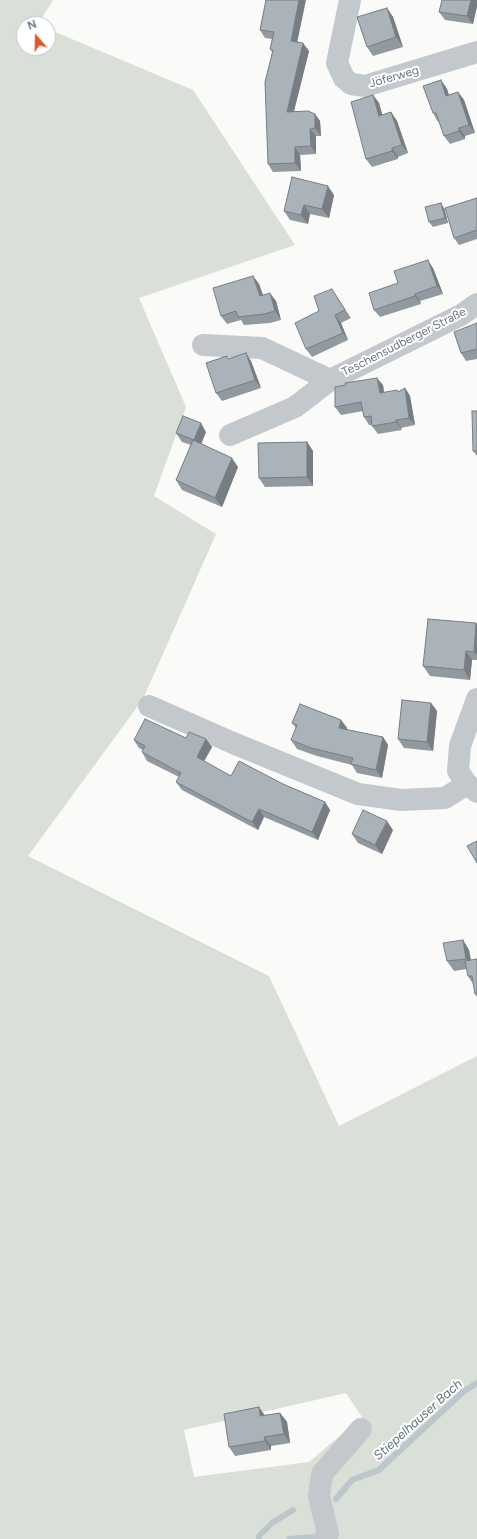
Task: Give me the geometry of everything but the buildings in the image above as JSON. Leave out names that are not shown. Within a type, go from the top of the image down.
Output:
[{"type":"street","name":"Jöferweg","points":[[348,2],[337,63],[344,78],[351,84],[366,86],[477,52]]},
{"type":"street","name":"Teschensudberger Straße","points":[[230,435],[295,407],[330,380],[461,315],[477,304]]},
{"type":"street","name":"Teschensudberger Straße","points":[[203,345],[262,348],[330,380]]},
{"type":"street","points":[[149,706],[233,743],[358,794],[401,800],[445,798],[472,788],[458,771],[460,746],[477,699]]},
{"type":"street","points":[[324,1539],[328,1534],[319,1496],[322,1474],[361,1429]]},
{"type":"shaded area","points":[[0,0],[53,0],[43,16],[16,16],[16,56],[56,56],[56,32],[193,90],[295,245],[139,298],[186,407],[154,496],[216,534],[143,699],[28,856],[269,976],[339,1126],[477,1056],[477,1539],[0,1539]],"holes":[[[346,1393],[362,1417],[309,1462],[194,1477],[184,1430]]]},
{"type":"waterway","name":"Stiepelhauser Bach","points":[[336,1499],[352,1480],[379,1470],[464,1391],[477,1383]]},
{"type":"waterway","name":"Stiepelhauser Bach","points":[[259,1539],[259,1536],[272,1523],[293,1510]]},
{"type":"waterway","points":[[289,1539],[315,1537]]}]
